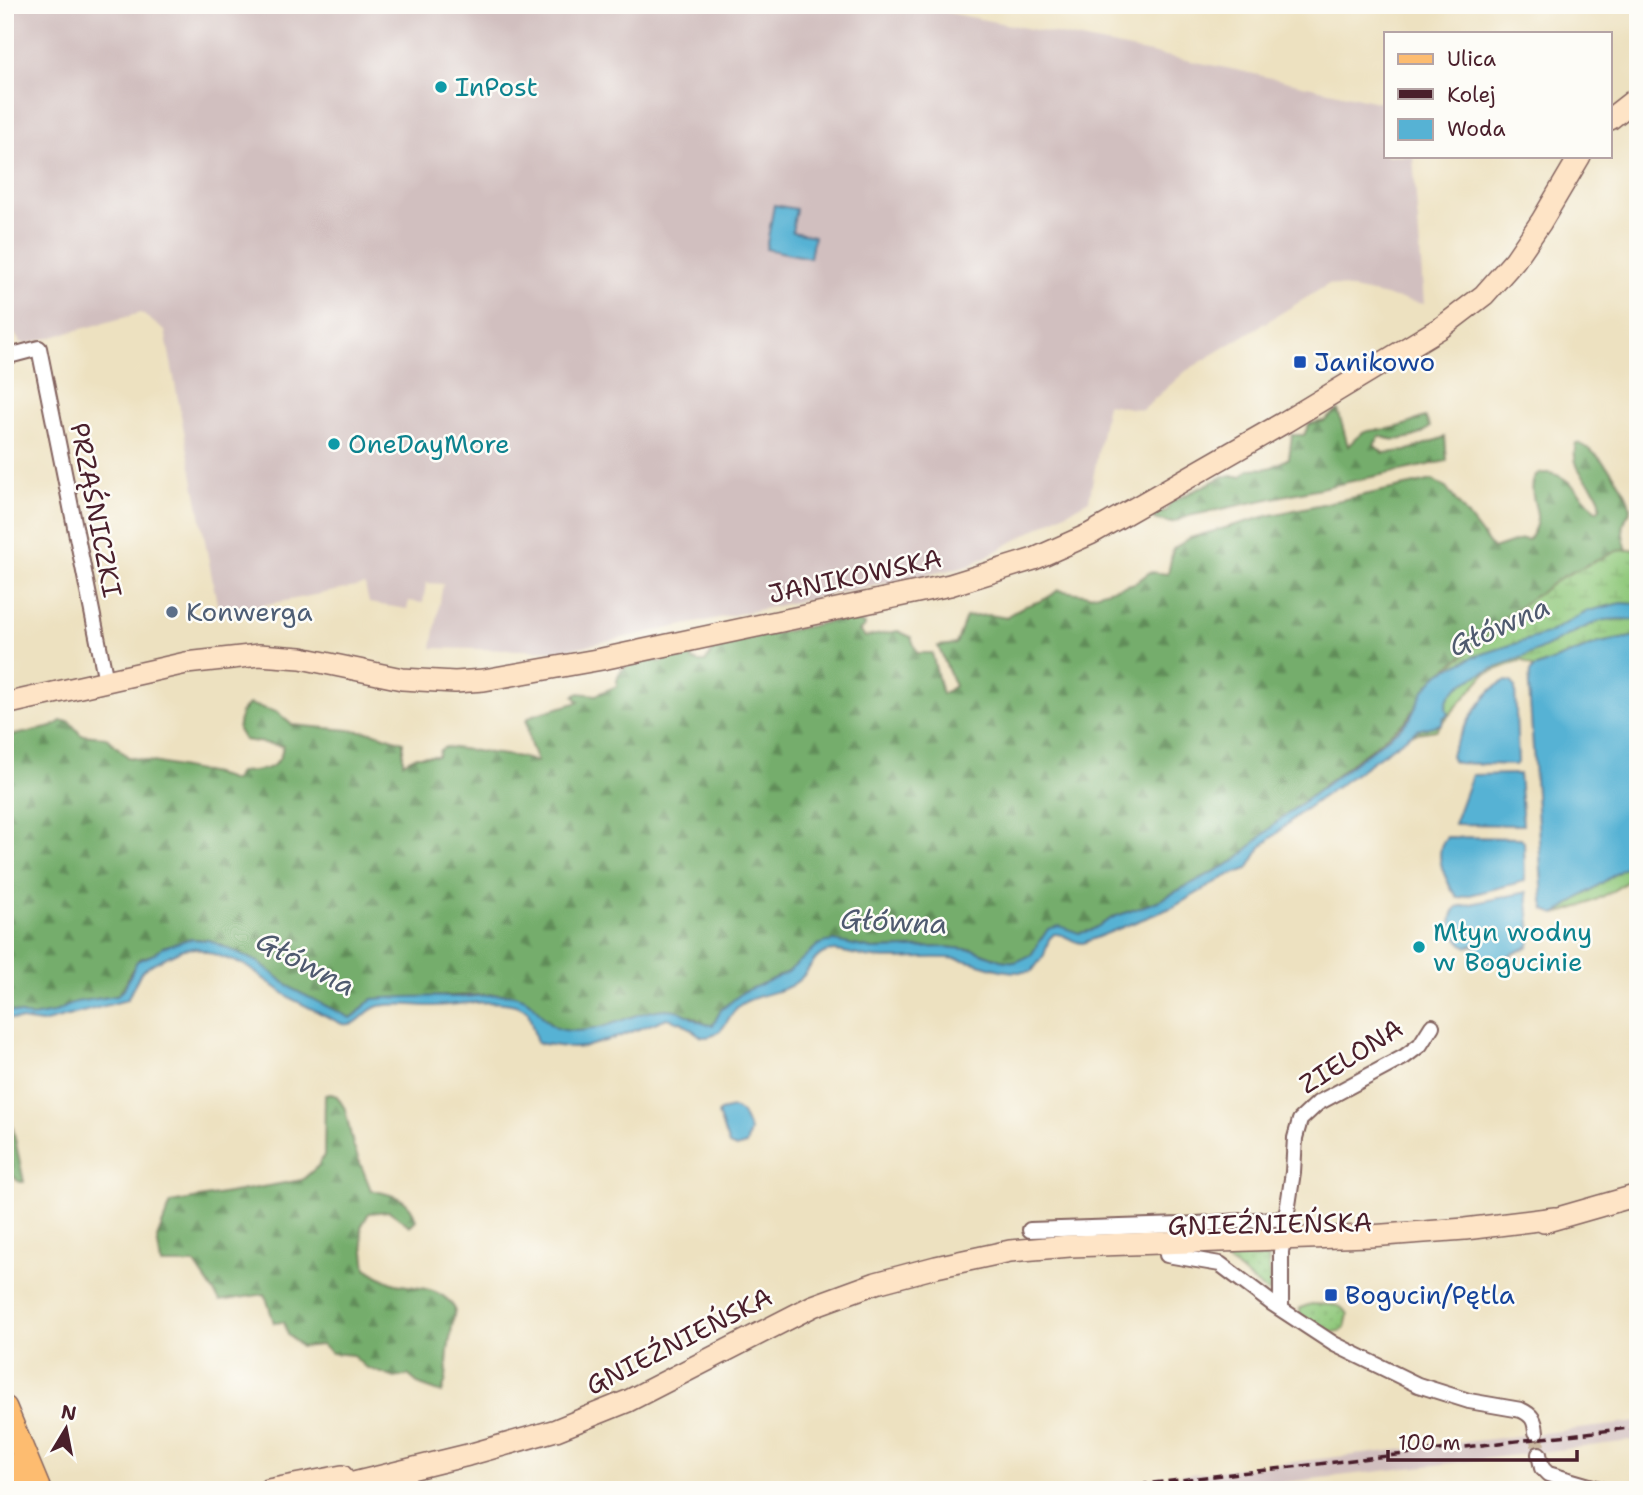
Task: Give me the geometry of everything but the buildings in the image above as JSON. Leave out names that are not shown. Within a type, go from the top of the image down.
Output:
[{"type":"main road","points":[[1612,117],[1638,97]]},
{"type":"main road","name":"JANIKOWSKA","points":[[5,704],[186,663],[259,655],[301,658],[402,679],[455,682],[510,677],[950,585],[1025,563],[1122,517],[1381,365],[1453,318],[1483,295],[1515,260],[1579,158]]},
{"type":"main road","name":"GNIEŹNIEŃSKA","points":[[325,1490],[525,1441],[566,1427],[628,1401],[813,1306],[906,1275],[1010,1251],[1283,1236],[1374,1250],[1466,1242],[1520,1231],[1638,1195]]},
{"type":"main road","name":"GNIEŹNIEŃSKA","points":[[982,1259],[1072,1254],[1167,1255],[1283,1236]]},
{"type":"main road","points":[[5,1408],[33,1489]]},
{"type":"main road","points":[[5,1464],[33,1489]]},
{"type":"main road","name":"GNIEŹNIEŃSKA","points":[[268,1490],[355,1474],[400,1471]]},
{"type":"street","name":"PRZĄŚNICZKI","points":[[5,357],[39,348],[106,681]]},
{"type":"street","name":"ZIELONA","points":[[1283,1236],[1300,1120],[1318,1103],[1404,1057],[1420,1045],[1432,1026]]},
{"type":"street","points":[[1030,1230],[1181,1225],[1283,1236],[1281,1308]]},
{"type":"street","points":[[1167,1255],[1220,1264],[1334,1345],[1442,1394],[1521,1410],[1530,1414],[1535,1422],[1536,1432]]},
{"type":"street","points":[[1539,1454],[1542,1468],[1548,1474],[1602,1490]]},
{"type":"shaded area","points":[[5,5],[910,5],[1241,71],[1384,104],[1384,158],[1413,158],[1424,304],[1329,284],[1186,371],[1142,410],[1107,404],[1089,500],[969,566],[560,651],[432,648],[443,584],[426,583],[423,603],[409,601],[407,609],[369,603],[365,585],[219,614],[165,331],[141,313],[26,344],[20,342],[14,333],[5,335]]},
{"type":"shaded area","points":[[1638,1422],[1638,1440],[1435,1465],[1215,1490],[1053,1490]]},
{"type":"green space","points":[[1338,410],[1348,446],[1364,432],[1397,427],[1425,417],[1430,427],[1425,431],[1413,437],[1399,439],[1380,436],[1374,445],[1383,453],[1406,451],[1445,437],[1447,461],[1189,516],[1171,523],[1154,519],[1154,515],[1166,511],[1171,502],[1224,476],[1242,476],[1251,469],[1271,467],[1289,458],[1292,435],[1304,435],[1309,424],[1324,421]]},
{"type":"green space","points":[[1576,443],[1592,451],[1601,460],[1624,491],[1630,508],[1623,530],[1627,550],[1617,551],[1562,577],[1436,677],[1407,720],[1277,822],[1235,861],[1158,901],[1114,917],[1090,931],[1079,933],[1048,929],[1031,955],[1016,962],[1000,960],[974,950],[945,947],[873,949],[834,941],[818,946],[787,973],[743,992],[719,1014],[713,1025],[704,1024],[685,1014],[656,1011],[598,1029],[570,1032],[552,1027],[523,1000],[503,994],[373,999],[350,1018],[294,990],[258,962],[209,940],[195,939],[163,947],[152,955],[139,959],[124,989],[116,996],[82,1001],[53,1013],[32,1017],[6,1010],[5,737],[69,721],[81,735],[106,737],[128,757],[214,774],[233,781],[240,772],[262,770],[274,765],[283,746],[244,740],[238,730],[241,712],[249,704],[277,712],[292,725],[372,732],[403,742],[403,763],[417,756],[438,756],[440,750],[446,747],[520,757],[537,762],[526,720],[533,715],[579,702],[574,696],[579,693],[596,695],[617,686],[618,678],[625,667],[639,661],[663,662],[688,652],[695,653],[691,659],[705,662],[716,646],[843,619],[864,624],[859,631],[865,637],[898,631],[911,637],[917,653],[932,653],[942,694],[955,686],[938,646],[956,644],[966,617],[990,615],[1007,618],[1019,609],[1045,599],[1058,590],[1090,595],[1135,583],[1150,572],[1168,574],[1173,549],[1190,538],[1267,516],[1433,480],[1447,489],[1493,549],[1522,539],[1528,540],[1537,523],[1532,490],[1534,480],[1539,474],[1552,473],[1560,476],[1574,486],[1596,511],[1600,508],[1597,493],[1577,464]]},
{"type":"green space","points":[[1638,549],[1638,636],[1599,643],[1534,668],[1522,660],[1485,674],[1436,730],[1410,734],[1417,706],[1436,677],[1469,651],[1501,620],[1562,577],[1617,551]]},
{"type":"green space","points":[[1638,859],[1638,873],[1619,887],[1588,903],[1555,914]]},
{"type":"green space","points":[[5,1091],[24,1182],[19,1182],[5,1168]]},
{"type":"green space","points":[[325,1095],[337,1096],[345,1109],[353,1145],[371,1190],[405,1202],[416,1220],[410,1226],[389,1211],[369,1213],[361,1227],[366,1268],[392,1283],[436,1292],[455,1309],[442,1393],[420,1385],[408,1375],[395,1378],[365,1367],[352,1355],[332,1353],[321,1345],[301,1347],[288,1335],[284,1322],[274,1323],[265,1294],[220,1301],[195,1264],[161,1264],[157,1238],[171,1203],[302,1180],[318,1166],[324,1155]]},
{"type":"green space","points":[[1268,1258],[1270,1291],[1268,1293],[1225,1259]]},
{"type":"green space","points":[[1311,1304],[1341,1307],[1348,1314],[1345,1328],[1327,1331],[1300,1315],[1300,1308]]},
{"type":"water","points":[[774,205],[796,209],[792,232],[814,236],[810,258],[766,249]]},
{"type":"water","points":[[1621,603],[1638,604],[1638,620],[1600,621],[1464,683],[1453,692],[1446,703],[1448,714],[1443,718],[1442,724],[1417,730],[1301,812],[1261,847],[1248,869],[1227,876],[1173,907],[1083,943],[1054,934],[1049,939],[1044,955],[1032,971],[1012,972],[947,958],[883,959],[830,951],[817,958],[792,985],[740,1005],[716,1034],[702,1037],[681,1022],[667,1018],[618,1037],[572,1048],[537,1043],[528,1012],[517,1006],[495,1002],[433,1006],[385,1005],[374,1008],[354,1023],[342,1024],[290,998],[245,965],[196,948],[183,949],[141,972],[127,1000],[42,1023],[5,1018],[5,1010],[32,1017],[53,1013],[76,1002],[116,996],[124,989],[137,961],[163,947],[189,939],[209,940],[258,962],[294,990],[350,1018],[373,999],[509,994],[529,1001],[545,1020],[556,1028],[578,1031],[655,1010],[668,1009],[713,1025],[721,1010],[743,992],[787,973],[818,945],[827,942],[873,949],[945,947],[974,950],[1000,960],[1016,962],[1031,955],[1048,929],[1059,926],[1079,933],[1090,931],[1114,917],[1158,901],[1235,861],[1277,822],[1410,719],[1424,690],[1439,673],[1473,657],[1546,634],[1588,611]]},
{"type":"water","points":[[1638,636],[1638,859],[1555,914],[1545,910],[1543,901],[1530,672],[1534,668],[1599,643]]},
{"type":"water","points":[[1505,681],[1512,682],[1515,687],[1518,763],[1453,761],[1453,749],[1475,711],[1497,685]]},
{"type":"water","points":[[1519,774],[1523,825],[1454,824],[1472,775]]},
{"type":"water","points":[[1447,837],[1521,838],[1524,842],[1525,881],[1458,898],[1445,876],[1440,859],[1442,844]]},
{"type":"water","points":[[1527,892],[1531,935],[1529,946],[1493,964],[1484,964],[1474,945],[1467,947],[1455,934],[1452,923],[1454,912],[1457,907]]},
{"type":"water","points":[[733,1108],[742,1113],[750,1131],[746,1145],[736,1148],[729,1145],[718,1114]]},
{"type":"tunnel","points":[[1536,1432],[1539,1454]]},
{"type":"railway","points":[[1093,1490],[1638,1427]]},
{"type":"place","name":"InPost","points":[[441,87]]},
{"type":"place","name":"Janikowo","points":[[1300,362]]},
{"type":"place","name":"OneDayMore","points":[[334,444]]},
{"type":"place","name":"Konwerga","points":[[172,612]]},
{"type":"place","name":"Młyn wodny w Bogucinie","points":[[1419,947]]},
{"type":"place","name":"Bogucin/Pętla","points":[[1331,1295]]},
{"type":"water label","name":"Główna","points":[[1499,626]]},
{"type":"water label","name":"Główna","points":[[894,921]]},
{"type":"water label","name":"Główna","points":[[306,963]]}]
